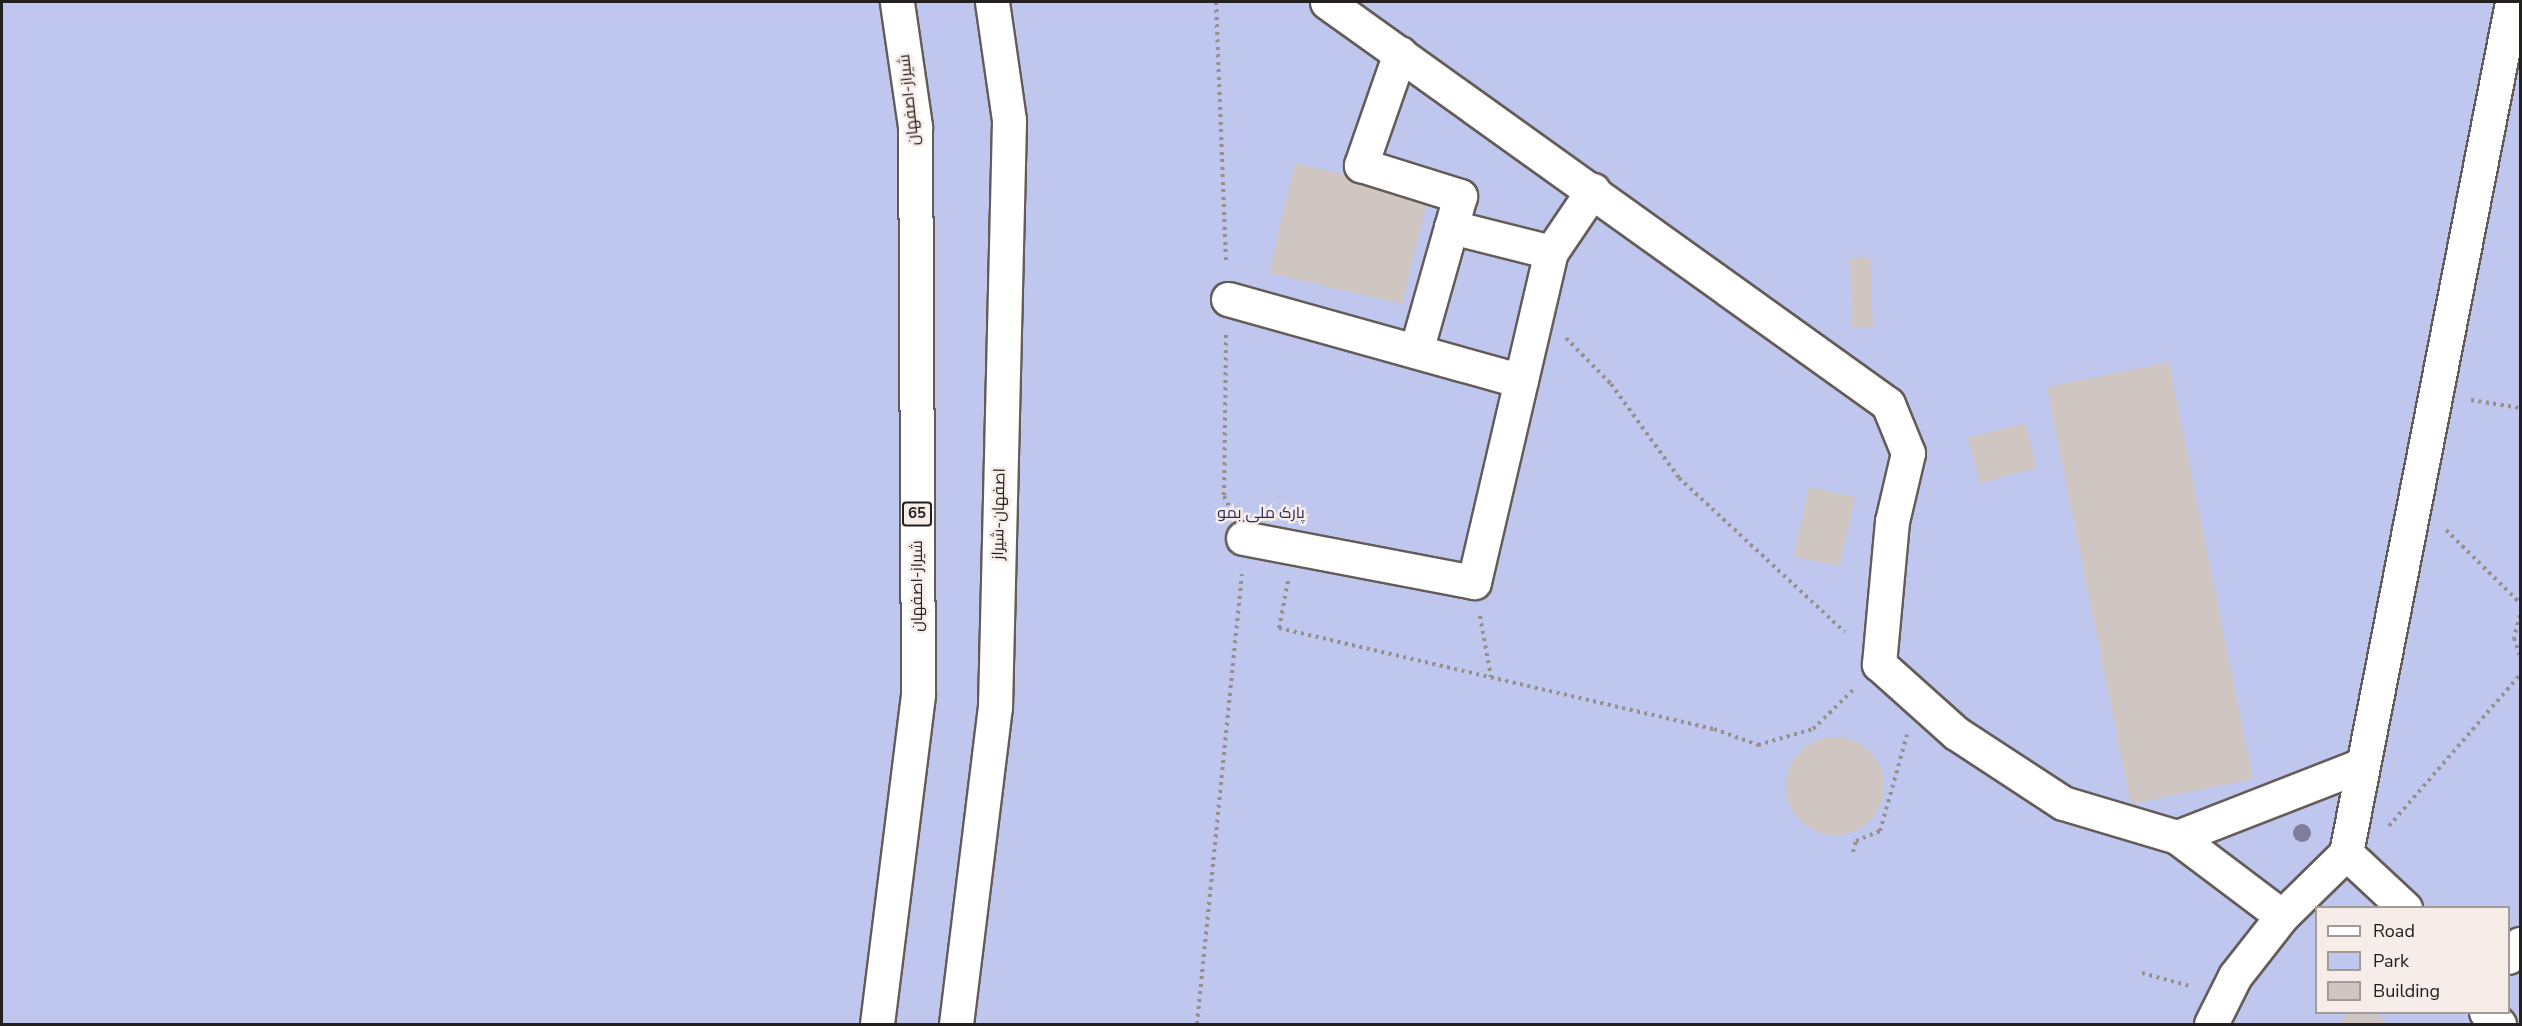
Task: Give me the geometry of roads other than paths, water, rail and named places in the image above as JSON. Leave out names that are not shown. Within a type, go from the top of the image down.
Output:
[{"type":"main road","name":"شیراز-اصفهان","points":[[877,1024],[918,694],[915,126],[897,2]]},
{"type":"main road","name":"اصفهان-شیراز","points":[[956,1024],[995,707],[1009,120],[992,2]]},
{"type":"main road","points":[[1327,2],[1593,190],[1888,404],[1908,453],[1892,521],[1879,664],[1956,733],[2063,803],[2177,837],[2282,916]]},
{"type":"main road","points":[[2218,1010],[2282,916],[2352,859],[2359,766],[2512,2]]},
{"type":"main road","points":[[1400,53],[1361,165],[1460,196],[1416,351]]},
{"type":"main road","points":[[1243,538],[1474,582],[1551,252],[1593,190]]},
{"type":"main road","points":[[1451,227],[1551,252]]},
{"type":"main road","points":[[1228,299],[1521,381]]},
{"type":"main road","points":[[2177,837],[2359,766]]},
{"type":"main road","points":[[2352,859],[2403,906]]},
{"type":"park label","name":"پارک ملی بمو","points":[[1261,513]]}]
